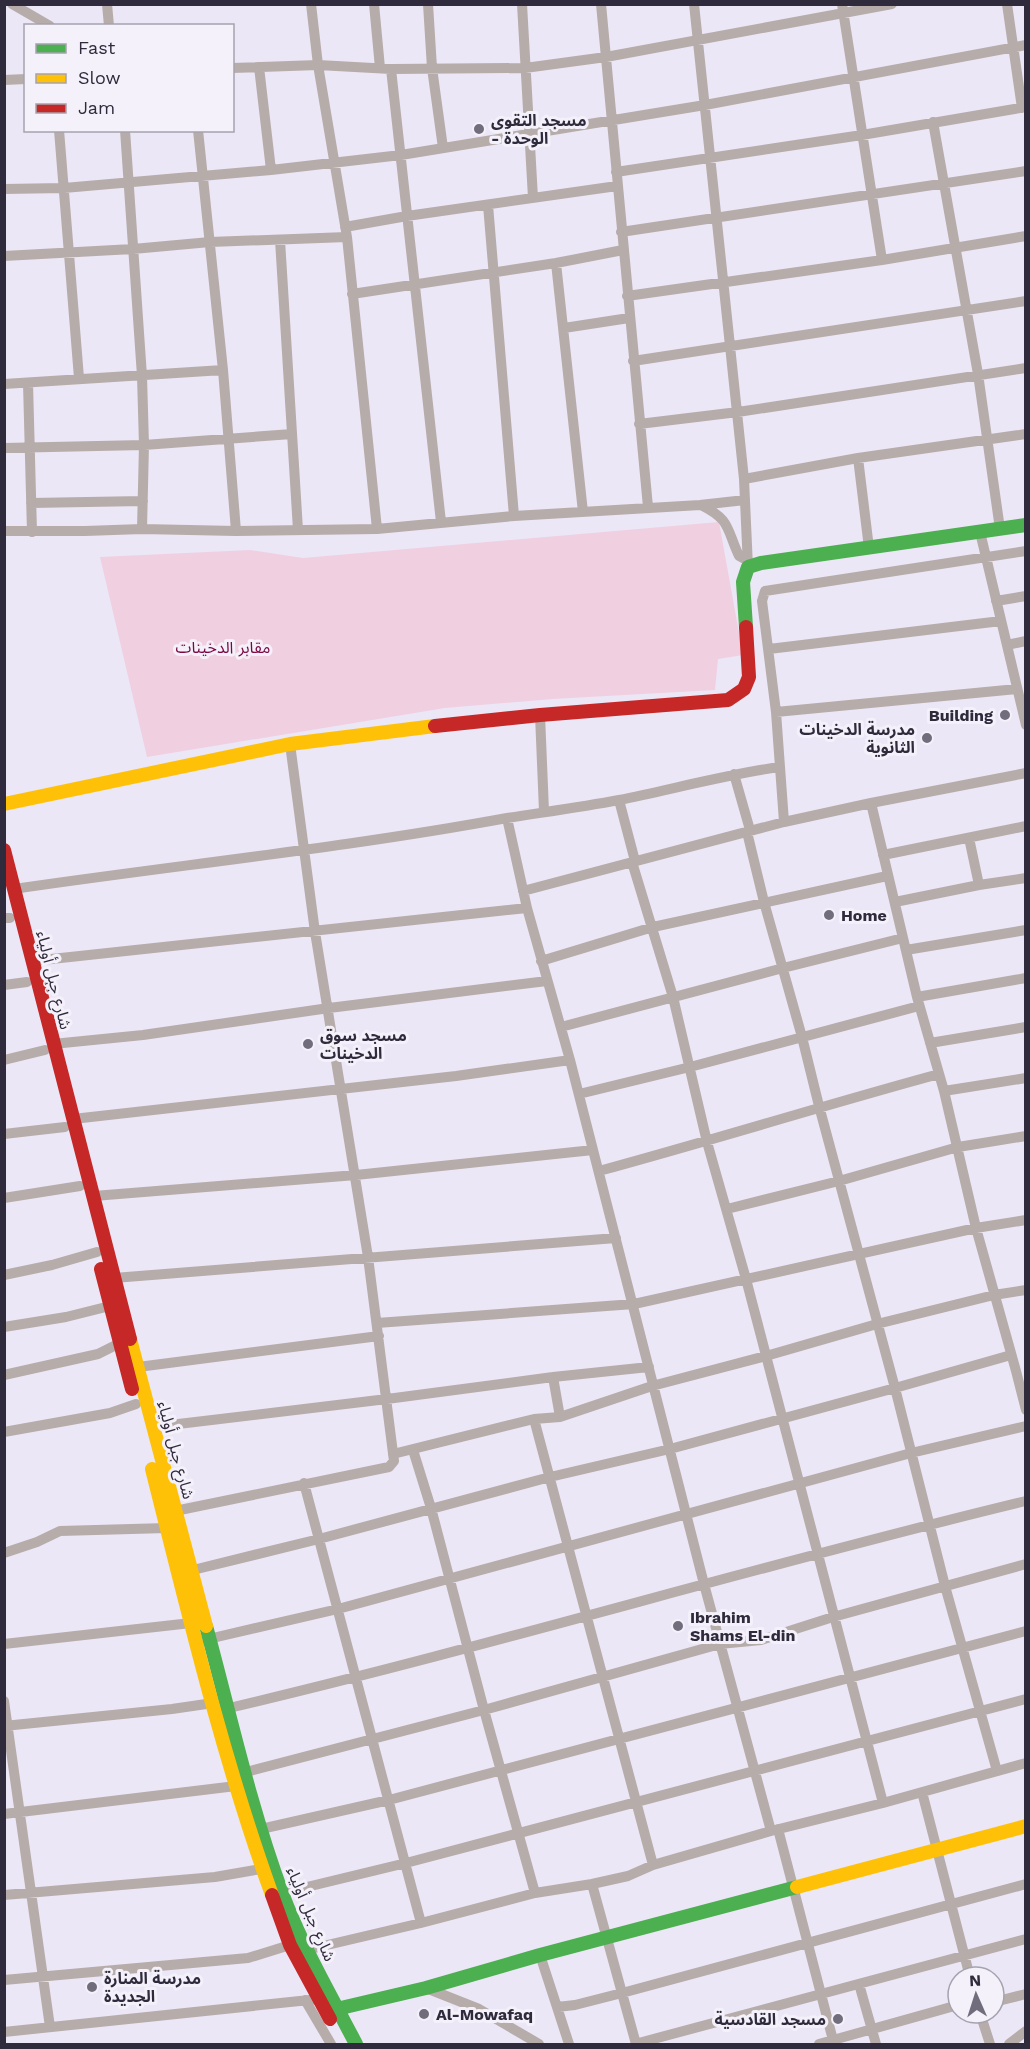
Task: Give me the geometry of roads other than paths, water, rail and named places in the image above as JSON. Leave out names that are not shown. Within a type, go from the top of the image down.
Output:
[{"type":"main road","points":[[4,804],[290,744],[376,732],[540,715],[728,700],[744,689],[750,677],[743,582],[748,564],[1026,525]]},
{"type":"main road","name":"شارع جبل أولياء","points":[[4,850],[9,894],[7,918],[49,1047],[69,1123],[94,1196],[96,1252],[191,1623],[236,1786],[261,1869],[312,2000],[331,2010],[356,2044]]},
{"type":"main road","name":"شارع جبل أولياء","points":[[9,894],[33,961],[49,1047]]},
{"type":"main road","name":"شارع جبل أولياء","points":[[69,1123],[80,1186],[114,1278],[261,1829],[282,1893],[344,2044]]},
{"type":"main road","points":[[331,2010],[426,1988],[540,1955],[1026,1826]]},
{"type":"street","points":[[12,4],[47,24]]},
{"type":"street","points":[[107,4],[109,24]]},
{"type":"street","points":[[311,4],[318,64],[346,232],[376,529]]},
{"type":"street","points":[[374,4],[401,155],[441,522]]},
{"type":"street","points":[[428,4],[432,68],[443,148]]},
{"type":"street","points":[[601,4],[648,507]]},
{"type":"street","points":[[694,4],[738,412],[748,564]]},
{"type":"street","points":[[234,68],[318,64],[385,69],[525,68],[606,57],[698,40],[842,9],[892,4]]},
{"type":"street","points":[[616,172],[1024,108],[1007,4]]},
{"type":"street","points":[[523,5],[533,198]]},
{"type":"street","points":[[842,9],[882,260]]},
{"type":"street","points":[[4,189],[64,188],[272,170],[401,155],[705,105],[1026,45]]},
{"type":"street","points":[[259,67],[272,170]]},
{"type":"street","points":[[4,80],[24,79]]},
{"type":"street","points":[[933,122],[978,374],[1000,529]]},
{"type":"street","points":[[59,132],[79,378]]},
{"type":"street","points":[[125,132],[142,376],[144,445],[142,529]]},
{"type":"street","points":[[198,132],[223,370],[236,531]]},
{"type":"street","points":[[621,232],[1026,171]]},
{"type":"street","points":[[4,256],[210,242],[280,240],[346,232],[407,216],[617,186]]},
{"type":"street","points":[[488,205],[514,516]]},
{"type":"street","points":[[627,296],[882,260],[1026,236]]},
{"type":"street","points":[[280,240],[298,530]]},
{"type":"street","points":[[352,294],[556,263],[623,250]]},
{"type":"street","points":[[556,263],[583,512]]},
{"type":"street","points":[[633,361],[1026,301]]},
{"type":"street","points":[[564,328],[629,318]]},
{"type":"street","points":[[639,424],[738,412],[1026,368]]},
{"type":"street","points":[[4,384],[223,370]]},
{"type":"street","points":[[28,383],[32,532]]},
{"type":"street","points":[[4,448],[144,445],[292,434]]},
{"type":"street","points":[[744,479],[858,458],[1026,434]]},
{"type":"street","points":[[858,458],[869,548]]},
{"type":"street","points":[[4,531],[376,529],[514,516],[700,505],[745,500]]},
{"type":"street","points":[[31,502],[143,501]]},
{"type":"street","points":[[700,505],[717,512],[723,519],[728,526],[739,556],[748,564]]},
{"type":"street","points":[[980,532],[1026,725]]},
{"type":"street","points":[[784,822],[776,712],[762,601],[765,591],[1026,551]]},
{"type":"street","points":[[996,601],[1026,596]]},
{"type":"street","points":[[769,649],[1001,621]]},
{"type":"street","points":[[1007,645],[1026,641]]},
{"type":"street","points":[[776,712],[1017,689]]},
{"type":"street","points":[[540,715],[544,811]]},
{"type":"street","points":[[175,1511],[389,1467],[394,1461],[368,1257],[315,932],[290,744]]},
{"type":"street","points":[[9,894],[114,874],[304,850],[507,819],[619,800],[734,774],[779,767]]},
{"type":"street","points":[[523,891],[784,822],[871,802],[1026,773]]},
{"type":"street","points":[[734,774],[764,902],[802,1036],[945,1586],[997,1771]]},
{"type":"street","points":[[619,800],[633,862],[673,997],[707,1142],[746,1279],[883,1803]]},
{"type":"street","points":[[871,802],[887,876],[918,1001],[944,1091],[976,1228],[1011,1354],[1021,1370],[1026,1410]]},
{"type":"street","points":[[507,819],[527,908],[579,1094],[720,1644],[754,1770],[794,1887],[834,2042]]},
{"type":"street","points":[[883,855],[1026,826]]},
{"type":"street","points":[[969,838],[979,885]]},
{"type":"street","points":[[541,961],[653,927],[887,876]]},
{"type":"street","points":[[895,902],[1026,878]]},
{"type":"street","points":[[33,961],[527,908]]},
{"type":"street","points":[[906,950],[1026,930]]},
{"type":"street","points":[[561,1027],[903,938]]},
{"type":"street","points":[[579,1094],[690,1067],[918,1001],[1026,978]]},
{"type":"street","points":[[4,1060],[49,1047],[329,1008],[547,981]]},
{"type":"street","points":[[4,986],[27,982]]},
{"type":"street","points":[[930,1043],[1026,1027]]},
{"type":"street","points":[[4,1134],[69,1123],[570,1060]]},
{"type":"street","points":[[599,1171],[939,1074]]},
{"type":"street","points":[[944,1091],[1026,1078]]},
{"type":"street","points":[[727,1209],[840,1181],[958,1147],[1026,1136]]},
{"type":"street","points":[[94,1196],[356,1175],[593,1150]]},
{"type":"street","points":[[4,1198],[80,1186]]},
{"type":"street","points":[[377,1323],[634,1304],[976,1228],[1026,1220]]},
{"type":"street","points":[[114,1278],[616,1238]]},
{"type":"street","points":[[4,1275],[52,1265],[96,1252]]},
{"type":"street","points":[[393,1454],[534,1419],[560,1417],[652,1386],[877,1324],[994,1294],[1026,1290]]},
{"type":"street","points":[[4,1327],[66,1317],[110,1306]]},
{"type":"street","points":[[138,1367],[379,1336]]},
{"type":"street","points":[[4,1375],[98,1354],[120,1342]]},
{"type":"street","points":[[192,1570],[319,1539],[550,1477],[670,1449],[1011,1354]]},
{"type":"street","points":[[153,1427],[649,1367]]},
{"type":"street","points":[[554,1377],[560,1417]]},
{"type":"street","points":[[4,1432],[110,1413],[136,1404]]},
{"type":"street","points":[[534,1419],[653,1865]]},
{"type":"street","points":[[196,1642],[338,1609],[911,1453],[1026,1426]]},
{"type":"street","points":[[413,1450],[431,1508],[500,1771],[535,1893]]},
{"type":"street","points":[[304,1484],[422,1923]]},
{"type":"street","points":[[229,1708],[357,1678],[929,1524],[1026,1501]]},
{"type":"street","points":[[4,1553],[37,1542],[60,1531],[167,1528]]},
{"type":"street","points":[[246,1772],[484,1710],[720,1644],[756,1641],[833,1617],[1026,1564]]},
{"type":"street","points":[[4,1644],[191,1623]]},
{"type":"street","points":[[261,1829],[389,1800],[1026,1631]]},
{"type":"street","points":[[282,1893],[406,1863],[1026,1699]]},
{"type":"street","points":[[4,1701],[50,2027]]},
{"type":"street","points":[[6,1726],[213,1703]]},
{"type":"street","points":[[306,1950],[422,1923],[535,1893],[632,1875],[653,1865],[774,1830],[883,1803],[1026,1763]]},
{"type":"street","points":[[4,1814],[236,1786]]},
{"type":"street","points":[[922,1792],[967,1965]]},
{"type":"street","points":[[4,1895],[215,1877],[261,1869]]},
{"type":"street","points":[[592,1884],[635,2044],[1026,1939]]},
{"type":"street","points":[[557,2007],[575,2005],[622,1993],[1026,1884]]},
{"type":"street","points":[[4,1980],[248,1958],[290,1945]]},
{"type":"street","points":[[540,1955],[569,2044]]},
{"type":"street","points":[[859,1984],[876,2044]]},
{"type":"street","points":[[426,1988],[479,2009],[539,2044]]},
{"type":"street","points":[[1006,1999],[1026,1994]]},
{"type":"street","points":[[4,2032],[312,2000],[332,2044]]},
{"type":"street","points":[[819,2044],[834,2042],[946,2008]]},
{"type":"street","points":[[984,2025],[990,2044]]},
{"type":"street","points":[[1009,2044],[1026,2031]]},
{"type":"place","name":"مسجد التقوى - الوحدة","points":[[479,129]]},
{"type":"place","name":"Building","points":[[1005,715]]},
{"type":"place","name":"مدرسة الدخينات الثانوية","points":[[927,738]]},
{"type":"place","name":"Home","points":[[829,915]]},
{"type":"place","name":"مسجد سوق الدخينات","points":[[308,1044]]},
{"type":"place","name":"Ibrahim Shams El-din","points":[[678,1626]]},
{"type":"place","name":"مدرسة المنارة الجديدة","points":[[92,1987]]},
{"type":"place","name":"Al-Mowafaq","points":[[424,2014]]},
{"type":"place","name":"مسجد القادسية","points":[[838,2019]]},
{"type":"park label","name":"مقابر الدخينات","points":[[223,647]]}]
